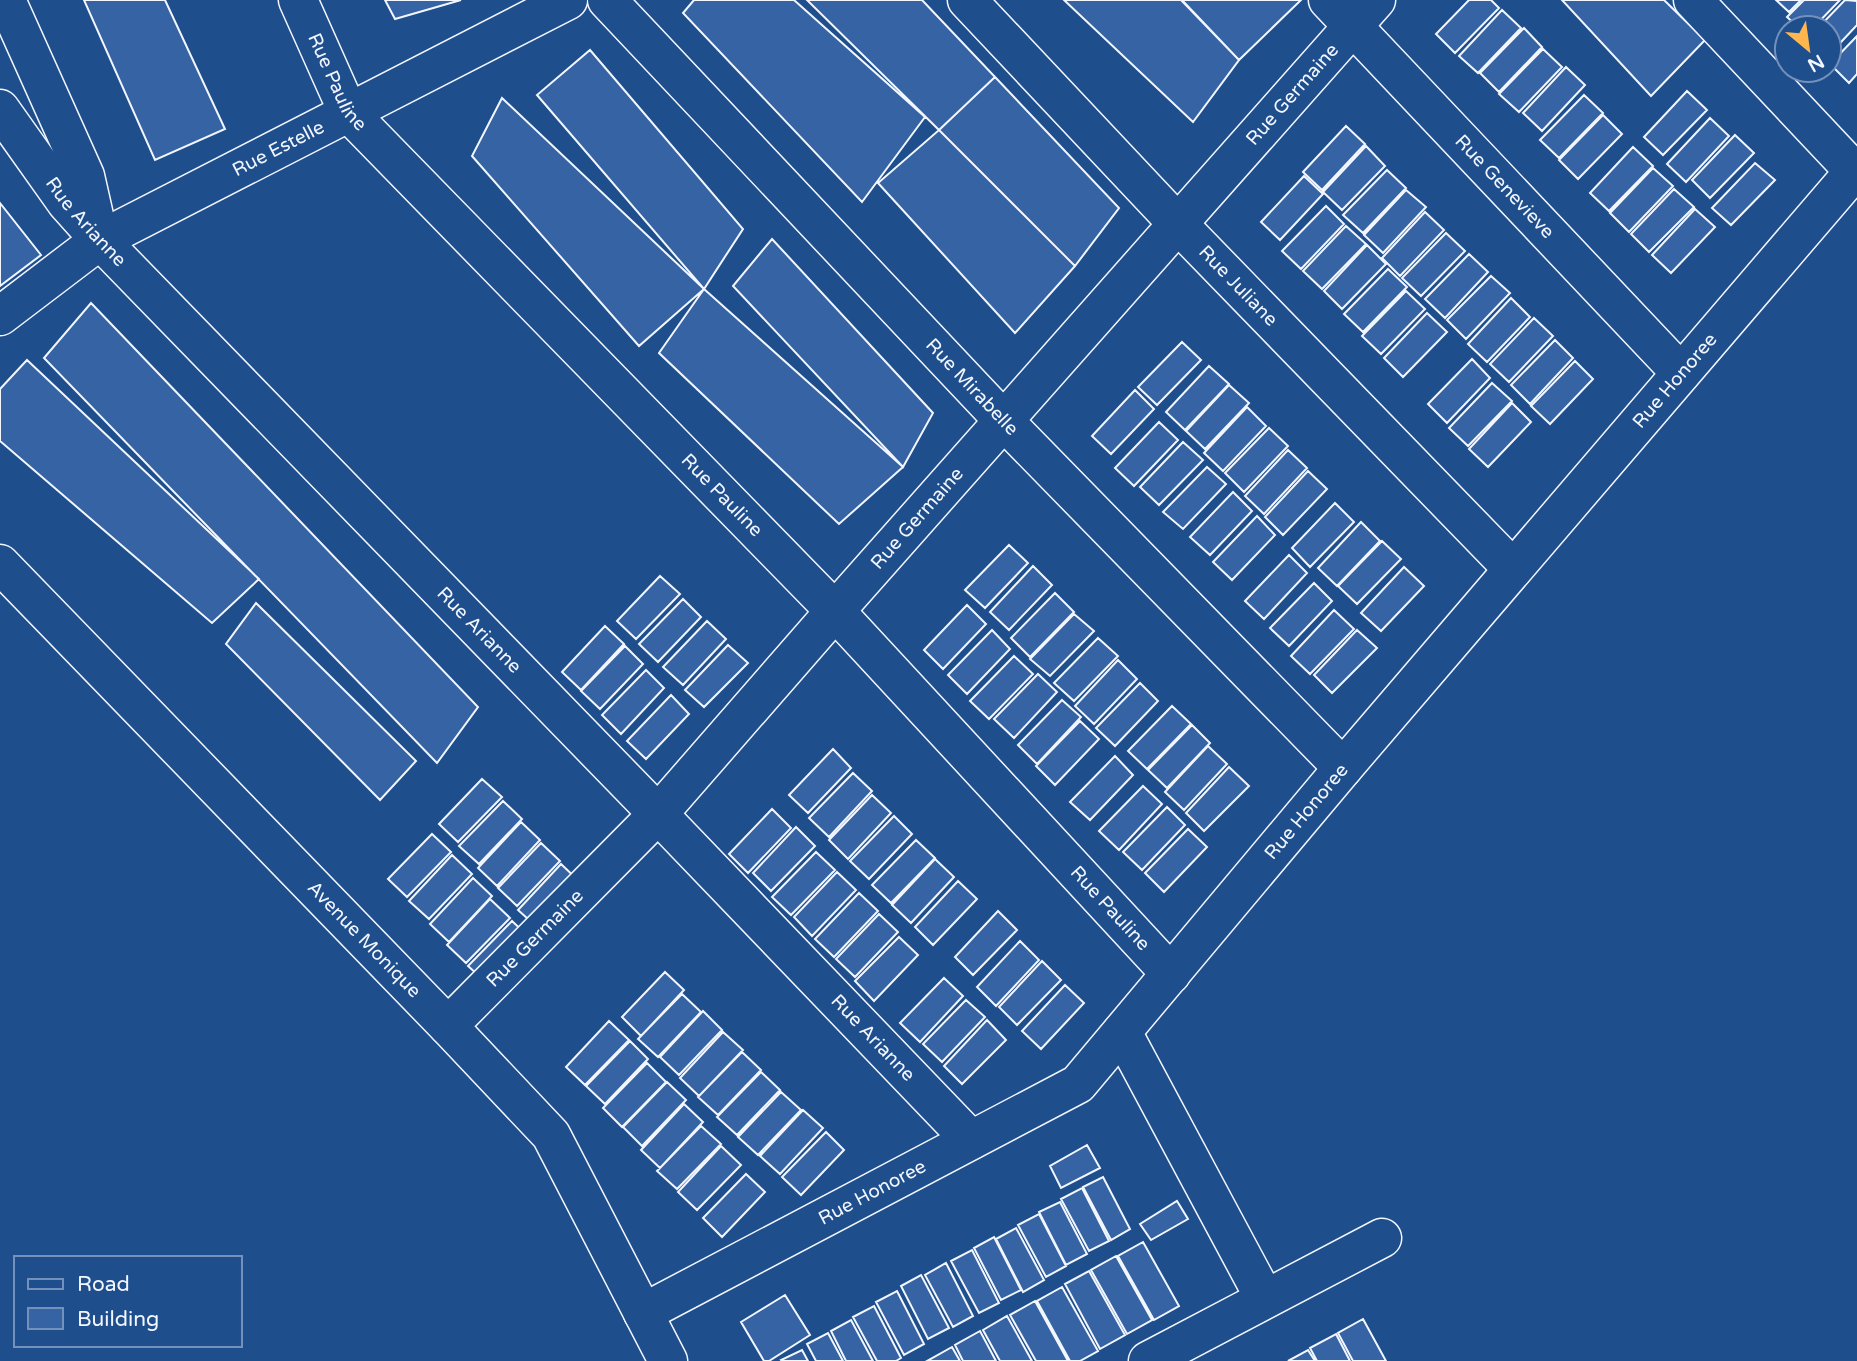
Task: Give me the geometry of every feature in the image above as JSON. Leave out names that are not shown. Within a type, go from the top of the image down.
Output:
[{"type":"street","points":[[6,0],[85,176],[100,240]]},
{"type":"street","name":"Rue Pauline","points":[[298,0],[348,112],[835,611],[1171,974]]},
{"type":"street","name":"Rue Estelle","points":[[0,316],[100,240],[568,0]]},
{"type":"street","name":"Rue Mirabelle","points":[[607,0],[1004,421],[1343,768]]},
{"type":"street","name":"Rue Juliane","points":[[967,0],[1178,224],[1514,569]]},
{"type":"street","points":[[1693,0],[1855,169]]},
{"type":"street","name":"Rue Germaine","points":[[448,1026],[658,814],[1178,224],[1352,9]]},
{"type":"street","name":"Rue Genevieve","points":[[1352,9],[1681,373]]},
{"type":"street","name":"Rue Arianne","points":[[0,109],[66,202],[100,240],[971,1140]]},
{"type":"street","name":"Rue Honoree","points":[[643,1313],[1078,1084],[1343,768],[1855,169]]},
{"type":"street","name":"Avenue Monique","points":[[0,564],[551,1135],[668,1361]]},
{"type":"street","points":[[1122,1032],[1265,1299]]},
{"type":"street","points":[[1148,1361],[1382,1238]]},
{"type":"building","points":[[84,0],[165,0],[225,129],[155,160]]},
{"type":"building","points":[[385,0],[461,0],[395,19]]},
{"type":"building","points":[[694,0],[794,0],[925,117],[862,202],[683,13]]},
{"type":"building","points":[[807,0],[922,0],[995,77],[939,130]]},
{"type":"building","points":[[1064,0],[1181,0],[1239,60],[1193,122]]},
{"type":"building","points":[[1182,0],[1301,0],[1239,60]]},
{"type":"building","points":[[1469,0],[1491,0],[1499,8],[1455,53],[1436,34]]},
{"type":"building","points":[[1562,0],[1664,0],[1705,40],[1651,96]]},
{"type":"building","points":[[1776,0],[1801,0],[1789,12]]},
{"type":"building","points":[[1804,0],[1840,0],[1826,14],[1790,14]]},
{"type":"building","points":[[1845,0],[1857,1],[1857,25],[1843,40],[1843,14],[1832,14]]},
{"type":"building","points":[[1502,10],[1521,28],[1478,73],[1459,56]]},
{"type":"building","points":[[1524,28],[1542,47],[1499,92],[1480,73]]},
{"type":"building","points":[[1857,36],[1857,74],[1849,83],[1843,77],[1843,51]]},
{"type":"building","points":[[1543,49],[1562,67],[1519,112],[1499,94]]},
{"type":"building","points":[[590,50],[743,229],[704,289],[537,95]]},
{"type":"building","points":[[1566,67],[1585,85],[1542,131],[1523,113]]},
{"type":"building","points":[[995,77],[1119,208],[1075,266],[939,130]]},
{"type":"building","points":[[1687,91],[1707,110],[1663,155],[1644,137]]},
{"type":"building","points":[[1584,95],[1603,113],[1559,158],[1540,140]]},
{"type":"building","points":[[502,98],[704,289],[639,346],[472,156]]},
{"type":"building","points":[[1603,115],[1622,134],[1578,179],[1559,160]]},
{"type":"building","points":[[1710,118],[1729,136],[1686,182],[1667,164]]},
{"type":"building","points":[[1346,126],[1365,144],[1322,190],[1303,172]]},
{"type":"building","points":[[939,130],[1075,266],[1015,333],[878,183]]},
{"type":"building","points":[[1735,135],[1754,153],[1710,198],[1692,180]]},
{"type":"building","points":[[1366,146],[1385,166],[1342,210],[1323,192]]},
{"type":"building","points":[[1633,147],[1653,166],[1609,211],[1590,193]]},
{"type":"building","points":[[1755,163],[1775,180],[1731,225],[1712,208]]},
{"type":"building","points":[[1653,168],[1673,186],[1629,232],[1610,213]]},
{"type":"building","points":[[1387,170],[1406,188],[1363,233],[1343,215]]},
{"type":"building","points":[[1304,176],[1323,194],[1280,240],[1261,222]]},
{"type":"building","points":[[1674,189],[1694,207],[1649,252],[1631,234]]},
{"type":"building","points":[[1406,190],[1426,207],[1383,253],[1364,235]]},
{"type":"building","points":[[0,203],[41,255],[0,286]]},
{"type":"building","points":[[1326,206],[1344,224],[1301,269],[1282,251]]},
{"type":"building","points":[[1695,209],[1715,227],[1671,273],[1652,255]]},
{"type":"building","points":[[1425,212],[1444,230],[1400,276],[1382,258]]},
{"type":"building","points":[[1346,226],[1366,244],[1322,289],[1303,271]]},
{"type":"building","points":[[1446,233],[1465,251],[1421,296],[1402,278]]},
{"type":"building","points":[[772,239],[933,413],[903,467],[733,286]]},
{"type":"building","points":[[1367,245],[1386,264],[1342,309],[1324,291]]},
{"type":"building","points":[[1469,254],[1488,272],[1445,318],[1425,299]]},
{"type":"building","points":[[1388,269],[1407,287],[1363,332],[1344,314]]},
{"type":"building","points":[[1491,276],[1510,293],[1466,339],[1447,320]]},
{"type":"building","points":[[704,289],[903,467],[839,524],[659,353]]},
{"type":"building","points":[[1406,291],[1425,309],[1381,354],[1362,336]]},
{"type":"building","points":[[1511,298],[1530,317],[1487,362],[1468,344]]},
{"type":"building","points":[[91,303],[478,707],[437,763],[44,358]]},
{"type":"building","points":[[1427,313],[1447,332],[1403,377],[1384,358]]},
{"type":"building","points":[[1534,318],[1553,336],[1509,382],[1490,364]]},
{"type":"building","points":[[1555,340],[1573,358],[1530,404],[1511,385]]},
{"type":"building","points":[[1182,342],[1201,360],[1157,405],[1138,387]]},
{"type":"building","points":[[1472,359],[1490,378],[1447,423],[1428,404]]},
{"type":"building","points":[[27,360],[259,579],[212,623],[0,441],[0,389]]},
{"type":"building","points":[[1575,361],[1593,379],[1550,424],[1531,406]]},
{"type":"building","points":[[1209,366],[1229,384],[1185,430],[1166,412]]},
{"type":"building","points":[[1492,383],[1512,401],[1468,446],[1449,428]]},
{"type":"building","points":[[1229,385],[1249,403],[1205,449],[1186,431]]},
{"type":"building","points":[[1135,390],[1154,409],[1111,454],[1092,436]]},
{"type":"building","points":[[1512,403],[1531,422],[1488,467],[1469,449]]},
{"type":"building","points":[[1247,407],[1266,426],[1223,471],[1204,453]]},
{"type":"building","points":[[1159,422],[1178,440],[1134,486],[1115,468]]},
{"type":"building","points":[[1269,428],[1288,446],[1244,492],[1225,473]]},
{"type":"building","points":[[1183,442],[1203,460],[1159,505],[1140,487]]},
{"type":"building","points":[[1288,450],[1307,468],[1264,514],[1245,496]]},
{"type":"building","points":[[1207,467],[1226,484],[1183,529],[1163,512]]},
{"type":"building","points":[[1308,471],[1327,489],[1283,535],[1265,517]]},
{"type":"building","points":[[1233,492],[1252,511],[1210,555],[1190,537]]},
{"type":"building","points":[[1335,503],[1354,522],[1310,567],[1292,548]]},
{"type":"building","points":[[1257,516],[1275,535],[1232,580],[1213,562]]},
{"type":"building","points":[[1361,522],[1380,541],[1337,586],[1318,568]]},
{"type":"building","points":[[1382,541],[1401,559],[1357,604],[1338,586]]},
{"type":"building","points":[[1009,545],[1028,563],[985,608],[965,590]]},
{"type":"building","points":[[1289,555],[1307,573],[1264,619],[1245,601]]},
{"type":"building","points":[[1033,566],[1052,585],[1009,630],[990,612]]},
{"type":"building","points":[[1404,567],[1424,586],[1381,631],[1361,613]]},
{"type":"building","points":[[660,576],[680,594],[636,639],[617,621]]},
{"type":"building","points":[[1314,583],[1332,601],[1289,646],[1270,628]]},
{"type":"building","points":[[1055,593],[1074,612],[1030,657],[1011,638]]},
{"type":"building","points":[[683,599],[701,617],[658,662],[639,644]]},
{"type":"building","points":[[256,603],[416,761],[380,800],[226,644]]},
{"type":"building","points":[[967,605],[986,624],[943,669],[924,650]]},
{"type":"building","points":[[1334,610],[1354,629],[1310,674],[1291,656]]},
{"type":"building","points":[[1074,614],[1094,631],[1050,676],[1030,659]]},
{"type":"building","points":[[707,621],[726,639],[683,685],[663,667]]},
{"type":"building","points":[[605,626],[624,644],[581,690],[562,672]]},
{"type":"building","points":[[992,630],[1010,649],[967,694],[948,675]]},
{"type":"building","points":[[1357,630],[1377,648],[1332,693],[1314,675]]},
{"type":"building","points":[[1098,638],[1118,656],[1074,701],[1054,683]]},
{"type":"building","points":[[728,645],[748,663],[704,707],[685,690]]},
{"type":"building","points":[[625,646],[643,664],[600,709],[581,691]]},
{"type":"building","points":[[1014,656],[1033,674],[989,719],[970,701]]},
{"type":"building","points":[[1118,660],[1137,679],[1094,724],[1075,706]]},
{"type":"building","points":[[646,670],[664,688],[621,734],[602,715]]},
{"type":"building","points":[[1038,674],[1057,692],[1014,738],[994,719]]},
{"type":"building","points":[[1140,683],[1158,701],[1115,746],[1096,728]]},
{"type":"building","points":[[671,695],[689,714],[646,759],[627,741]]},
{"type":"building","points":[[1062,700],[1081,717],[1037,764],[1018,745]]},
{"type":"building","points":[[1172,706],[1191,724],[1147,769],[1128,751]]},
{"type":"building","points":[[1080,721],[1099,739],[1055,785],[1036,766]]},
{"type":"building","points":[[1192,725],[1210,743],[1167,788],[1148,770]]},
{"type":"building","points":[[1208,746],[1227,764],[1184,810],[1165,792]]},
{"type":"building","points":[[833,749],[851,768],[808,813],[789,795]]},
{"type":"building","points":[[1115,756],[1133,775],[1090,820],[1070,802]]},
{"type":"building","points":[[1229,767],[1249,786],[1204,831],[1186,813]]},
{"type":"building","points":[[853,773],[872,791],[829,837],[809,818]]},
{"type":"building","points":[[482,779],[502,797],[458,842],[439,824]]},
{"type":"building","points":[[1143,786],[1162,804],[1119,850],[1099,831]]},
{"type":"building","points":[[872,795],[891,813],[848,859],[829,840]]},
{"type":"building","points":[[503,801],[522,819],[479,864],[459,846]]},
{"type":"building","points":[[1167,807],[1185,825],[1142,870],[1123,852]]},
{"type":"building","points":[[772,809],[791,828],[748,873],[729,854]]},
{"type":"building","points":[[894,816],[912,834],[869,879],[850,861]]},
{"type":"building","points":[[521,822],[540,840],[497,886],[478,868]]},
{"type":"building","points":[[796,827],[815,846],[771,891],[753,873]]},
{"type":"building","points":[[1188,829],[1207,847],[1164,892],[1145,873]]},
{"type":"building","points":[[432,834],[451,852],[407,897],[388,879]]},
{"type":"building","points":[[916,840],[935,858],[891,903],[872,885]]},
{"type":"building","points":[[541,843],[560,861],[517,906],[498,888]]},
{"type":"building","points":[[816,852],[835,870],[791,915],[772,897]]},
{"type":"building","points":[[452,855],[472,874],[429,919],[409,901]]},
{"type":"building","points":[[935,859],[954,877],[911,923],[892,905]]},
{"type":"building","points":[[561,864],[581,883],[538,928],[518,910]]},
{"type":"building","points":[[837,872],[856,890],[812,936],[794,917]]},
{"type":"building","points":[[473,878],[492,896],[449,942],[430,924]]},
{"type":"building","points":[[958,881],[977,899],[933,945],[915,927]]},
{"type":"building","points":[[859,893],[878,911],[834,957],[815,939]]},
{"type":"building","points":[[490,899],[510,918],[466,963],[447,945]]},
{"type":"building","points":[[998,911],[1017,930],[973,975],[955,957]]},
{"type":"building","points":[[879,914],[898,932],[855,977],[836,959]]},
{"type":"building","points":[[512,921],[531,939],[488,984],[468,966]]},
{"type":"building","points":[[899,937],[918,955],[874,1001],[855,981]]},
{"type":"building","points":[[1020,941],[1039,960],[996,1006],[977,987]]},
{"type":"building","points":[[1042,961],[1061,980],[1017,1025],[999,1007]]},
{"type":"building","points":[[665,972],[684,990],[641,1036],[622,1017]]},
{"type":"building","points":[[944,978],[963,996],[920,1042],[900,1023]]},
{"type":"building","points":[[1065,985],[1084,1003],[1041,1049],[1022,1031]]},
{"type":"building","points":[[682,994],[701,1012],[658,1057],[638,1039]]},
{"type":"building","points":[[966,1000],[985,1017],[942,1062],[923,1044]]},
{"type":"building","points":[[703,1011],[722,1030],[679,1075],[660,1057]]},
{"type":"building","points":[[987,1020],[1006,1040],[962,1084],[944,1066]]},
{"type":"building","points":[[609,1021],[629,1040],[585,1085],[566,1067]]},
{"type":"building","points":[[723,1032],[743,1050],[699,1096],[680,1078]]},
{"type":"building","points":[[630,1041],[648,1059],[605,1104],[586,1086]]},
{"type":"building","points":[[742,1052],[761,1070],[718,1115],[698,1097]]},
{"type":"building","points":[[647,1063],[666,1082],[622,1127],[603,1108]]},
{"type":"building","points":[[761,1072],[780,1090],[737,1135],[717,1117]]},
{"type":"building","points":[[667,1082],[686,1100],[642,1146],[623,1127]]},
{"type":"building","points":[[781,1092],[801,1110],[758,1155],[738,1137]]},
{"type":"building","points":[[684,1104],[703,1122],[660,1168],[641,1150]]},
{"type":"building","points":[[803,1110],[823,1128],[780,1174],[760,1156]]},
{"type":"building","points":[[701,1126],[721,1144],[677,1189],[657,1171]]},
{"type":"building","points":[[826,1132],[844,1150],[801,1195],[782,1177]]},
{"type":"building","points":[[1087,1145],[1100,1168],[1061,1188],[1050,1166]]},
{"type":"building","points":[[721,1146],[741,1165],[697,1210],[678,1192]]},
{"type":"building","points":[[746,1174],[765,1192],[722,1237],[703,1218]]},
{"type":"building","points":[[1103,1177],[1130,1229],[1111,1240],[1083,1187]]},
{"type":"building","points":[[1082,1188],[1109,1241],[1089,1251],[1061,1199]]},
{"type":"building","points":[[1177,1201],[1188,1219],[1151,1240],[1140,1224]]},
{"type":"building","points":[[1060,1202],[1087,1254],[1066,1265],[1039,1212]]},
{"type":"building","points":[[1039,1214],[1066,1266],[1046,1277],[1018,1225]]},
{"type":"building","points":[[1016,1228],[1044,1280],[1023,1292],[996,1239]]},
{"type":"building","points":[[994,1237],[1021,1290],[1001,1300],[974,1248]]},
{"type":"building","points":[[1143,1242],[1179,1306],[1154,1320],[1118,1256]]},
{"type":"building","points":[[972,1250],[999,1303],[979,1313],[951,1261]]},
{"type":"building","points":[[1116,1256],[1152,1320],[1127,1334],[1091,1270]]},
{"type":"building","points":[[946,1263],[973,1316],[953,1327],[925,1275]]},
{"type":"building","points":[[1089,1271],[1125,1335],[1100,1349],[1065,1284]]},
{"type":"building","points":[[921,1275],[949,1328],[928,1339],[901,1286]]},
{"type":"building","points":[[1062,1287],[1098,1351],[1080,1361],[1070,1361],[1037,1301]]},
{"type":"building","points":[[897,1291],[924,1344],[904,1355],[876,1302]]},
{"type":"building","points":[[785,1295],[810,1335],[769,1361],[764,1361],[741,1322]]},
{"type":"building","points":[[1035,1301],[1068,1361],[1036,1361],[1010,1315]]},
{"type":"building","points":[[874,1306],[901,1358],[896,1361],[877,1361],[853,1317]]},
{"type":"building","points":[[1007,1316],[1032,1361],[1000,1361],[983,1330]]},
{"type":"building","points":[[1363,1319],[1386,1361],[1353,1361],[1338,1333]]},
{"type":"building","points":[[851,1320],[873,1361],[846,1361],[831,1331]]},
{"type":"building","points":[[980,1331],[996,1361],[963,1361],[955,1345]]},
{"type":"building","points":[[828,1333],[843,1361],[816,1361],[807,1344]]},
{"type":"building","points":[[1336,1334],[1350,1361],[1317,1361],[1310,1348]]},
{"type":"building","points":[[952,1347],[960,1361],[927,1361]]},
{"type":"building","points":[[802,1350],[808,1361],[781,1360]]},
{"type":"building","points":[[1308,1350],[1315,1361],[1288,1361]]}]
